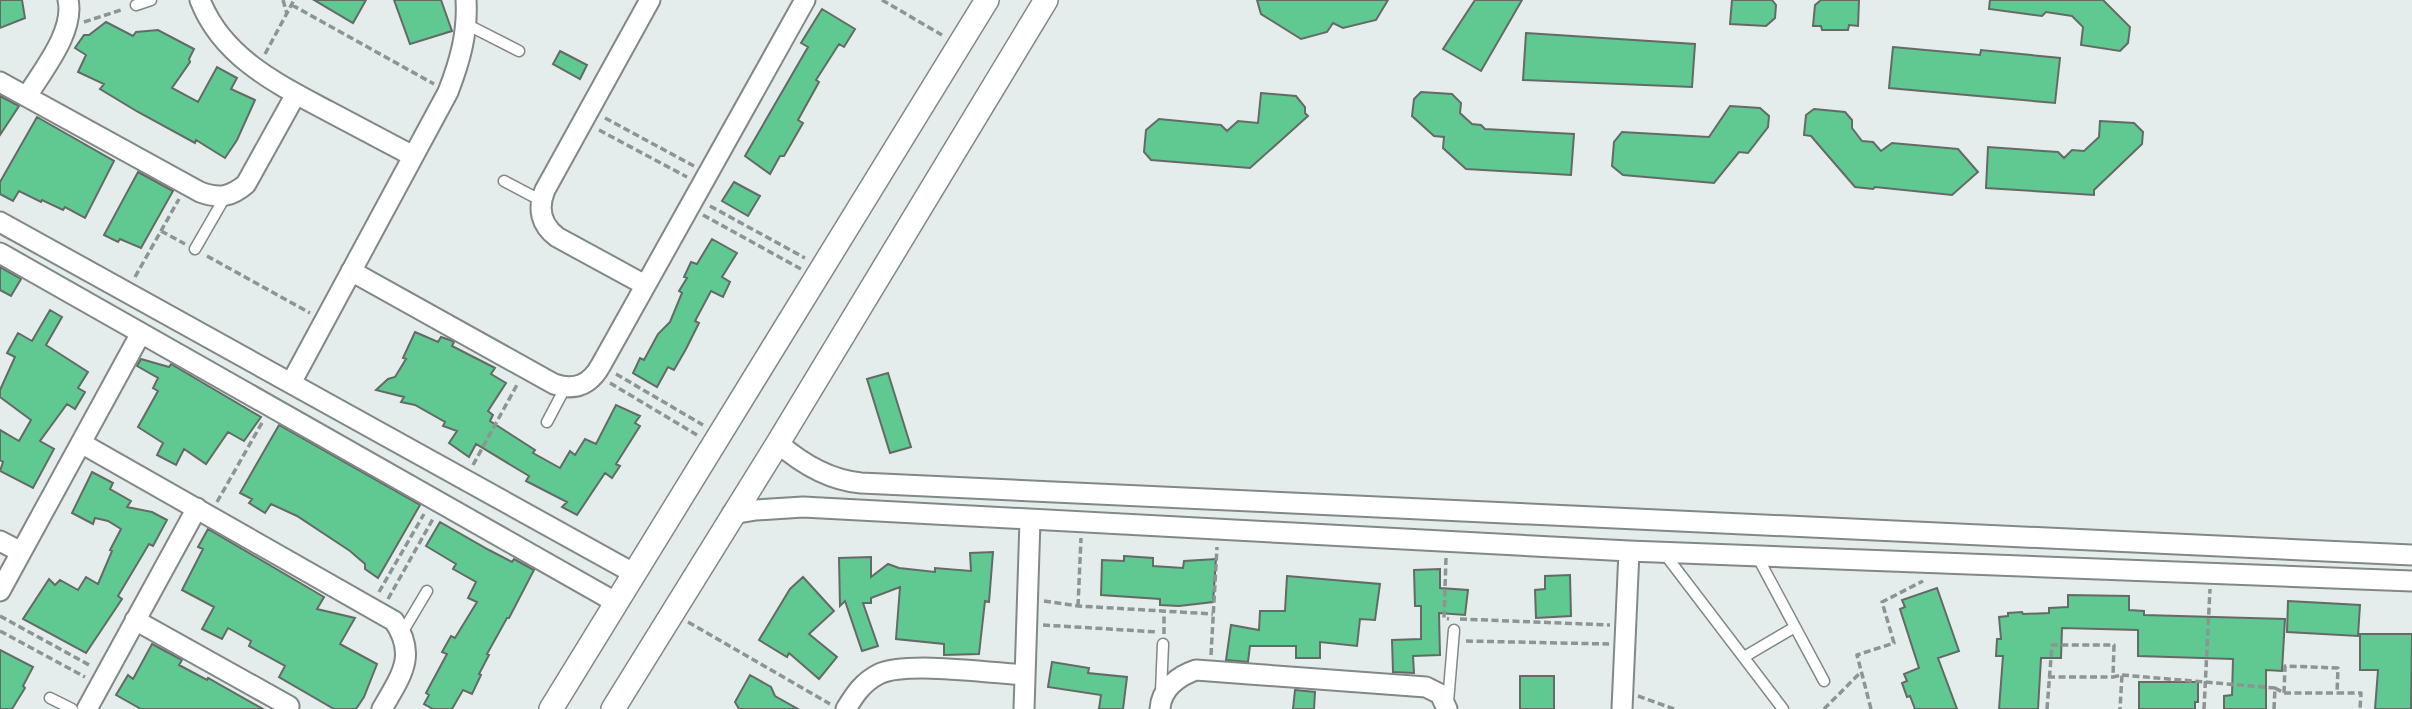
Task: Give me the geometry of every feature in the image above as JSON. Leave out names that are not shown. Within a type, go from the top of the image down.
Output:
[{"type":"street","points":[[27,96],[68,24],[68,0]]},
{"type":"street","points":[[201,0],[220,35],[240,58],[296,94],[413,156]]},
{"type":"street","points":[[291,383],[448,92],[460,61],[468,25],[466,0]]},
{"type":"street","points":[[645,285],[548,231],[540,211],[540,200],[650,0]]},
{"type":"street","points":[[351,271],[565,388],[587,383],[598,370],[805,0]]},
{"type":"street","points":[[551,709],[987,0]]},
{"type":"street","points":[[613,709],[778,443],[1046,0]]},
{"type":"street","points":[[0,82],[212,197],[225,197],[246,184],[296,94]]},
{"type":"street","points":[[0,222],[635,574]]},
{"type":"street","points":[[0,253],[617,603]]},
{"type":"street","points":[[0,591],[141,333]]},
{"type":"street","points":[[204,369],[218,343]]},
{"type":"street","points":[[81,443],[394,621],[407,648],[405,664],[382,709]]},
{"type":"street","points":[[778,443],[807,465],[846,481],[2412,555]]},
{"type":"street","points":[[968,517],[969,488]]},
{"type":"street","points":[[732,514],[803,507],[1629,551],[2412,581]]},
{"type":"street","points":[[87,709],[135,620],[203,512]]},
{"type":"street","points":[[1024,709],[1030,520]]},
{"type":"street","points":[[1746,524],[1753,535],[1758,556]]},
{"type":"street","points":[[1758,556],[1770,525]]},
{"type":"street","points":[[0,541],[21,552]]},
{"type":"street","points":[[1623,700],[1629,551]]},
{"type":"street","points":[[135,620],[289,706]]},
{"type":"street","points":[[846,709],[853,696],[868,681],[896,668],[1025,675]]},
{"type":"street","points":[[1160,706],[1168,688],[1181,676],[1196,670],[1426,687],[1440,694],[1448,709]]},
{"type":"lane","points":[[136,5],[151,0]]},
{"type":"lane","points":[[468,25],[519,51]]},
{"type":"lane","points":[[504,181],[540,200]]},
{"type":"lane","points":[[195,249],[225,197]]},
{"type":"lane","points":[[547,422],[565,388]]},
{"type":"lane","points":[[1664,552],[1783,709]]},
{"type":"lane","points":[[1758,556],[1824,681]]},
{"type":"lane","points":[[402,633],[427,591]]},
{"type":"lane","points":[[1744,657],[1795,627]]},
{"type":"lane","points":[[1448,709],[1453,635]]},
{"type":"lane","points":[[1160,706],[1163,643]]},
{"type":"lane","points":[[50,698],[72,709]]},
{"type":"path","points":[[283,0],[287,14]]},
{"type":"path","points":[[257,70],[294,0]]},
{"type":"path","points":[[882,0],[959,45]]},
{"type":"path","points":[[68,24],[76,24],[136,5]]},
{"type":"path","points":[[292,5],[448,92]]},
{"type":"path","points":[[586,115],[698,191],[731,218],[819,272]]},
{"type":"path","points":[[586,115],[698,191],[726,228],[819,272]]},
{"type":"path","points":[[127,292],[187,185]]},
{"type":"path","points":[[726,228],[731,218]]},
{"type":"path","points":[[161,231],[325,321]]},
{"type":"path","points":[[465,480],[526,369]]},
{"type":"path","points":[[598,370],[639,387],[717,440]]},
{"type":"path","points":[[598,370],[633,397],[717,440]]},
{"type":"path","points":[[633,397],[639,387]]},
{"type":"path","points":[[203,512],[271,407]]},
{"type":"path","points":[[376,609],[402,552],[437,501]]},
{"type":"path","points":[[376,609],[411,558],[437,501]]},
{"type":"path","points":[[1078,606],[1082,523]]},
{"type":"path","points":[[1210,671],[1218,530]]},
{"type":"path","points":[[414,531],[423,536]]},
{"type":"path","points":[[1446,542],[1444,618],[1625,635]]},
{"type":"path","points":[[402,552],[411,558]]},
{"type":"path","points":[[1871,709],[1857,654],[1894,643],[1882,602],[1956,564]]},
{"type":"path","points":[[2204,709],[2210,574]]},
{"type":"path","points":[[1027,599],[1078,606],[1213,614]]},
{"type":"path","points":[[1163,643],[1164,611]]},
{"type":"path","points":[[672,613],[838,709]]},
{"type":"path","points":[[0,617],[29,632],[102,679]]},
{"type":"path","points":[[1027,624],[1164,632]]},
{"type":"path","points":[[0,631],[102,679]]},
{"type":"path","points":[[22,643],[29,632]]},
{"type":"path","points":[[1453,635],[1625,635]]},
{"type":"path","points":[[2047,709],[2052,645],[2114,645],[2113,677]]},
{"type":"path","points":[[2284,694],[2285,666],[2338,668],[2337,693]]},
{"type":"path","points":[[1824,709],[1861,672]]},
{"type":"path","points":[[2120,709],[2122,675]]},
{"type":"path","points":[[2048,677],[2122,675],[2275,688],[2284,694],[2361,693],[2360,709]]},
{"type":"path","points":[[2274,709],[2275,688]]},
{"type":"path","points":[[1623,700],[1674,709]]},
{"type":"building","points":[[0,0],[22,0],[25,18],[0,28]]},
{"type":"building","points":[[314,0],[366,0],[353,23]]},
{"type":"building","points":[[394,0],[441,0],[452,31],[410,44]]},
{"type":"building","points":[[1257,0],[1388,0],[1376,20],[1343,28],[1333,23],[1327,32],[1301,39],[1261,14]]},
{"type":"building","points":[[1475,0],[1522,0],[1481,71],[1443,49]]},
{"type":"building","points":[[1732,0],[1772,0],[1776,5],[1775,18],[1766,26],[1730,24]]},
{"type":"building","points":[[1821,0],[1859,0],[1858,26],[1849,25],[1848,30],[1822,30],[1821,26],[1813,26],[1815,5]]},
{"type":"building","points":[[1990,0],[2103,0],[2130,27],[2128,43],[2120,51],[2081,45],[2083,27],[2072,16],[2046,12],[2042,16],[1989,9]]},
{"type":"building","points":[[822,9],[855,29],[844,47],[839,44],[816,80],[819,82],[798,120],[803,123],[770,174],[745,156],[808,47],[801,43]]},
{"type":"building","points":[[106,22],[133,36],[136,32],[158,30],[194,49],[190,62],[172,88],[198,102],[217,67],[237,78],[231,89],[255,100],[237,140],[225,158],[196,140],[195,143],[138,112],[100,89],[104,84],[78,72],[86,55],[75,48],[84,35],[89,35]]},
{"type":"building","points":[[1526,33],[1695,44],[1692,87],[1523,80]]},
{"type":"building","points":[[1893,47],[1980,55],[1981,50],[2060,58],[2055,103],[1889,88]]},
{"type":"building","points":[[560,51],[587,65],[580,79],[553,64]]},
{"type":"building","points":[[1421,92],[1452,94],[1461,103],[1460,113],[1472,124],[1481,125],[1485,129],[1574,134],[1571,175],[1466,169],[1443,148],[1444,137],[1434,136],[1412,116],[1414,99]]},
{"type":"building","points":[[1261,93],[1296,96],[1308,116],[1250,168],[1151,160],[1144,152],[1146,130],[1159,119],[1221,125],[1227,131],[1238,121],[1258,123]]},
{"type":"building","points":[[0,96],[19,106],[0,135]]},
{"type":"building","points":[[1730,106],[1760,108],[1769,116],[1768,127],[1748,153],[1739,152],[1714,183],[1623,175],[1612,166],[1614,142],[1622,132],[1709,137]]},
{"type":"building","points":[[1814,109],[1845,112],[1862,141],[1873,142],[1881,151],[1892,143],[1958,149],[1978,172],[1952,195],[1855,187],[1811,136],[1804,135],[1806,115]]},
{"type":"building","points":[[37,117],[114,161],[85,218],[65,207],[63,210],[19,191],[13,201],[0,194],[0,182]]},
{"type":"building","points":[[2100,121],[2134,123],[2143,132],[2142,144],[2094,190],[2094,195],[1986,188],[1988,147],[2058,152],[2064,158],[2072,150],[2084,151],[2099,137]]},
{"type":"building","points":[[138,172],[173,191],[141,248],[104,235]]},
{"type":"building","points":[[734,182],[760,196],[748,216],[722,201]]},
{"type":"building","points":[[712,239],[737,253],[722,277],[730,282],[723,297],[711,291],[695,321],[699,323],[686,349],[674,370],[668,367],[657,387],[633,373],[640,358],[644,360],[658,334],[670,322],[691,262],[697,264]]},
{"type":"building","points":[[0,267],[21,279],[11,296],[0,290]]},
{"type":"building","points":[[50,310],[62,317],[46,345],[88,372],[78,388],[85,392],[75,409],[67,404],[40,441],[54,449],[33,488],[0,471],[3,462],[0,460],[0,430],[19,441],[31,420],[0,397],[0,390],[15,357],[7,353],[18,333],[32,341]]},
{"type":"building","points":[[415,332],[438,342],[441,337],[450,340],[454,342],[452,346],[495,368],[491,374],[506,383],[488,411],[493,415],[490,421],[535,450],[533,453],[560,468],[570,451],[575,455],[585,439],[596,444],[616,405],[640,416],[635,423],[640,426],[616,464],[620,466],[612,478],[605,473],[577,515],[562,507],[567,502],[526,481],[529,476],[476,444],[469,457],[449,443],[457,431],[443,426],[445,422],[415,405],[401,402],[404,397],[376,390],[388,379],[395,377],[406,359],[403,358]]},
{"type":"building","points":[[141,359],[169,367],[171,364],[261,417],[244,441],[228,432],[206,464],[184,449],[176,465],[157,455],[163,443],[138,427],[158,391],[153,388],[158,378],[137,366]]},
{"type":"building","points":[[888,373],[911,447],[890,453],[867,379]]},
{"type":"building","points":[[279,425],[420,505],[378,578],[365,569],[365,564],[350,551],[297,516],[271,504],[265,513],[249,503],[252,499],[240,493]]},
{"type":"building","points":[[92,472],[113,483],[110,489],[131,501],[127,507],[152,512],[167,520],[153,546],[149,544],[118,596],[122,599],[86,653],[23,619],[49,579],[55,585],[60,580],[78,590],[86,577],[98,584],[121,529],[108,521],[95,518],[93,524],[72,513]]},
{"type":"building","points":[[440,522],[512,562],[514,559],[534,570],[487,654],[489,655],[472,694],[463,690],[452,709],[433,709],[424,704],[429,695],[426,693],[447,654],[442,652],[451,636],[455,638],[477,602],[468,598],[476,582],[453,569],[456,564],[426,546]]},
{"type":"building","points":[[208,529],[324,597],[317,609],[355,618],[340,644],[377,664],[364,697],[356,709],[334,709],[279,677],[285,666],[249,646],[251,641],[228,628],[222,639],[202,629],[214,607],[182,590],[203,549],[198,547]]},
{"type":"building","points":[[993,552],[989,602],[985,601],[979,654],[944,655],[944,644],[896,639],[900,587],[871,598],[871,603],[863,603],[878,646],[862,651],[845,601],[840,606],[839,558],[871,557],[871,577],[888,564],[935,572],[935,568],[971,571],[970,553]]},
{"type":"building","points":[[1124,556],[1153,558],[1153,566],[1183,568],[1184,561],[1216,559],[1213,602],[1160,605],[1160,599],[1101,595],[1102,560],[1124,561]]},
{"type":"building","points":[[1440,569],[1440,588],[1468,590],[1465,615],[1439,613],[1440,655],[1413,656],[1414,673],[1393,672],[1392,640],[1421,639],[1421,606],[1415,606],[1414,570]]},
{"type":"building","points":[[1570,575],[1571,616],[1536,618],[1535,590],[1545,589],[1545,576]]},
{"type":"building","points":[[1287,576],[1380,584],[1375,620],[1360,619],[1357,646],[1320,642],[1320,658],[1296,658],[1296,646],[1250,646],[1248,662],[1226,660],[1231,625],[1259,630],[1260,611],[1285,611]]},
{"type":"building","points":[[803,577],[834,611],[809,634],[837,657],[819,679],[789,653],[787,657],[759,640],[790,589]]},
{"type":"building","points":[[1937,588],[1959,651],[1938,658],[1957,709],[1915,709],[1902,683],[1907,681],[1904,674],[1919,668],[1900,609],[1905,607],[1902,600]]},
{"type":"building","points":[[2068,595],[2129,596],[2129,610],[2144,611],[2144,615],[2285,619],[2282,671],[2266,670],[2266,709],[2224,709],[2224,696],[2232,695],[2233,659],[2138,656],[2138,630],[2062,628],[2061,658],[2041,658],[2038,709],[1999,709],[2003,656],[1996,656],[1997,639],[2001,639],[1999,617],[2008,616],[2008,613],[2049,613],[2049,608],[2068,607]]},
{"type":"building","points":[[2288,601],[2360,605],[2358,636],[2287,632]]},
{"type":"building","points":[[2360,634],[2412,634],[2411,709],[2375,709],[2378,670],[2360,670]]},
{"type":"building","points":[[152,644],[182,660],[179,665],[263,709],[141,709],[116,695],[128,675],[133,679]]},
{"type":"building","points":[[0,650],[33,667],[23,686],[25,688],[12,709],[0,709]]},
{"type":"building","points":[[1052,662],[1089,668],[1088,673],[1127,677],[1123,709],[1099,709],[1101,695],[1048,687]]},
{"type":"building","points":[[750,675],[771,687],[775,696],[798,709],[739,709],[735,702]]},
{"type":"building","points":[[1520,676],[1554,676],[1554,709],[1520,709]]},
{"type":"building","points":[[2139,682],[2198,682],[2198,702],[2195,702],[2195,709],[2139,709]]},
{"type":"building","points":[[1295,690],[1315,692],[1314,709],[1293,709]]}]
